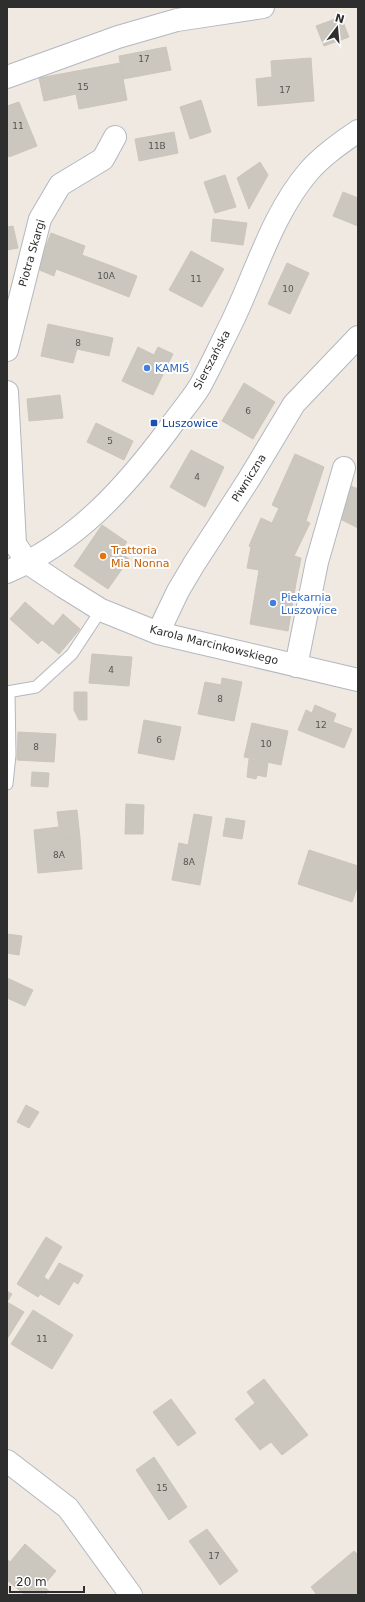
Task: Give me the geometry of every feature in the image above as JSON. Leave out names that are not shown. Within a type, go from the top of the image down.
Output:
[{"type":"street","points":[[7,77],[118,37],[177,20],[263,7]]},
{"type":"street","name":"Sierszańska","points":[[7,572],[28,563],[87,522],[114,497],[151,452],[199,387],[232,322],[269,239],[291,196],[310,171],[332,150],[358,131]]},
{"type":"street","name":"Piotra Skargi","points":[[7,350],[40,219],[60,185],[103,159],[115,137]]},
{"type":"street","name":"Piwniczna","points":[[158,633],[178,591],[194,564],[249,479],[294,404],[358,337]]},
{"type":"street","points":[[7,392],[15,544],[28,563]]},
{"type":"street","points":[[296,666],[316,562],[344,468]]},
{"type":"street","name":"Karola Marcinkowskiego","points":[[28,563],[101,610],[158,633],[358,680]]},
{"type":"street","points":[[7,1461],[68,1508],[130,1595]]},
{"type":"lane","points":[[7,784],[10,755],[8,692],[36,687],[72,654],[101,610]]},
{"type":"building","points":[[341,17],[349,37],[324,46],[316,26]]},
{"type":"building","points":[[166,47],[171,70],[123,79],[119,56]]},
{"type":"building","points":[[311,58],[314,101],[258,106],[256,79],[272,77],[271,61]]},
{"type":"building","points":[[120,63],[127,100],[79,109],[76,94],[44,101],[39,78]]},
{"type":"building","points":[[201,100],[211,132],[190,139],[180,107]]},
{"type":"building","points":[[19,102],[37,146],[9,157],[7,152],[7,106]]},
{"type":"building","points":[[174,132],[178,153],[139,161],[135,139]]},
{"type":"building","points":[[260,162],[268,175],[249,209],[237,178]]},
{"type":"building","points":[[225,175],[236,207],[215,213],[204,182]]},
{"type":"building","points":[[343,192],[358,198],[358,226],[333,216]]},
{"type":"building","points":[[213,219],[247,223],[243,245],[211,241]]},
{"type":"building","points":[[13,226],[18,248],[7,250],[7,227]]},
{"type":"building","points":[[51,233],[85,246],[82,255],[109,265],[101,286],[56,269],[54,276],[37,269]]},
{"type":"building","points":[[191,251],[224,269],[202,307],[169,290]]},
{"type":"building","points":[[287,263],[309,273],[290,314],[268,304]]},
{"type":"building","points":[[109,265],[137,276],[129,297],[101,286]]},
{"type":"building","points":[[48,324],[113,338],[109,356],[77,349],[73,363],[41,356]]},
{"type":"building","name":"KAMIŚ","points":[[138,347],[154,355],[158,347],[173,354],[153,395],[122,381]]},
{"type":"building","points":[[244,383],[275,402],[253,439],[222,421]]},
{"type":"building","points":[[60,395],[63,418],[29,421],[27,399]]},
{"type":"building","points":[[96,423],[133,441],[124,460],[87,442]]},
{"type":"building","points":[[191,450],[224,467],[205,507],[170,487]]},
{"type":"building","points":[[295,454],[324,467],[306,521],[272,505]]},
{"type":"building","points":[[351,486],[358,489],[358,528],[336,517]]},
{"type":"building","points":[[279,508],[310,523],[294,556],[301,558],[296,583],[258,576],[259,570],[247,568],[251,547],[249,546],[261,518],[272,523]]},
{"type":"building","name":"Trattoria Mia Nonna","points":[[102,525],[127,542],[119,552],[129,559],[108,589],[74,566]]},
{"type":"building","name":"Piekarnia Luszowice","points":[[258,576],[296,583],[288,631],[250,624]]},
{"type":"building","points":[[25,602],[53,626],[63,614],[80,629],[59,654],[42,640],[38,644],[10,619]]},
{"type":"building","points":[[92,654],[132,657],[129,686],[89,683]]},
{"type":"building","points":[[222,678],[242,682],[234,721],[198,714],[205,682],[221,685]]},
{"type":"building","points":[[74,692],[87,692],[87,720],[79,720],[74,710]]},
{"type":"building","points":[[315,705],[336,714],[333,722],[352,729],[344,748],[298,730],[306,710],[312,713]]},
{"type":"building","points":[[144,720],[181,727],[174,760],[138,753]]},
{"type":"building","points":[[252,723],[288,731],[281,765],[244,757]]},
{"type":"building","points":[[18,732],[56,734],[54,762],[17,760]]},
{"type":"building","points":[[249,759],[268,763],[266,777],[257,775],[256,779],[247,777]]},
{"type":"building","points":[[32,772],[49,773],[48,787],[31,786]]},
{"type":"building","points":[[126,804],[144,805],[143,834],[125,834]]},
{"type":"building","points":[[77,810],[80,838],[35,841],[34,830],[59,827],[57,812]]},
{"type":"building","points":[[194,814],[212,817],[200,885],[172,880],[179,843],[188,845]]},
{"type":"building","points":[[226,818],[245,821],[242,839],[223,836]]},
{"type":"building","points":[[80,838],[82,869],[38,873],[35,841]]},
{"type":"building","points":[[309,850],[358,866],[358,885],[352,902],[298,884]]},
{"type":"building","points":[[7,934],[22,936],[19,955],[7,953]]},
{"type":"building","points":[[7,978],[33,990],[25,1006],[7,998]]},
{"type":"building","points":[[26,1105],[39,1112],[29,1128],[17,1122]]},
{"type":"building","points":[[46,1237],[62,1247],[44,1277],[49,1281],[38,1297],[17,1284]]},
{"type":"building","points":[[59,1263],[83,1275],[78,1284],[55,1270]]},
{"type":"building","points":[[55,1270],[74,1281],[59,1305],[40,1294]]},
{"type":"building","points":[[7,1291],[12,1294],[7,1302]]},
{"type":"building","points":[[7,1302],[24,1312],[7,1339]]},
{"type":"building","points":[[33,1310],[73,1335],[52,1369],[11,1344]]},
{"type":"building","points":[[264,1379],[308,1435],[282,1455],[271,1442],[260,1450],[235,1419],[255,1403],[247,1392]]},
{"type":"building","points":[[171,1399],[196,1433],[178,1446],[153,1412]]},
{"type":"building","points":[[154,1457],[187,1507],[169,1520],[136,1470]]},
{"type":"building","points":[[207,1529],[238,1571],[220,1585],[189,1541]]},
{"type":"building","points":[[25,1544],[56,1571],[43,1586],[49,1591],[45,1595],[25,1595],[7,1580],[7,1559],[10,1562]]},
{"type":"building","points":[[354,1551],[358,1555],[358,1595],[317,1595],[311,1587]]},
{"type":"place","name":"KAMIŚ","points":[[147,368]]},
{"type":"place","name":"Luszowice","points":[[154,423]]},
{"type":"place","name":"Trattoria Mia Nonna","points":[[103,556]]},
{"type":"place","name":"Piekarnia Luszowice","points":[[273,603]]}]
